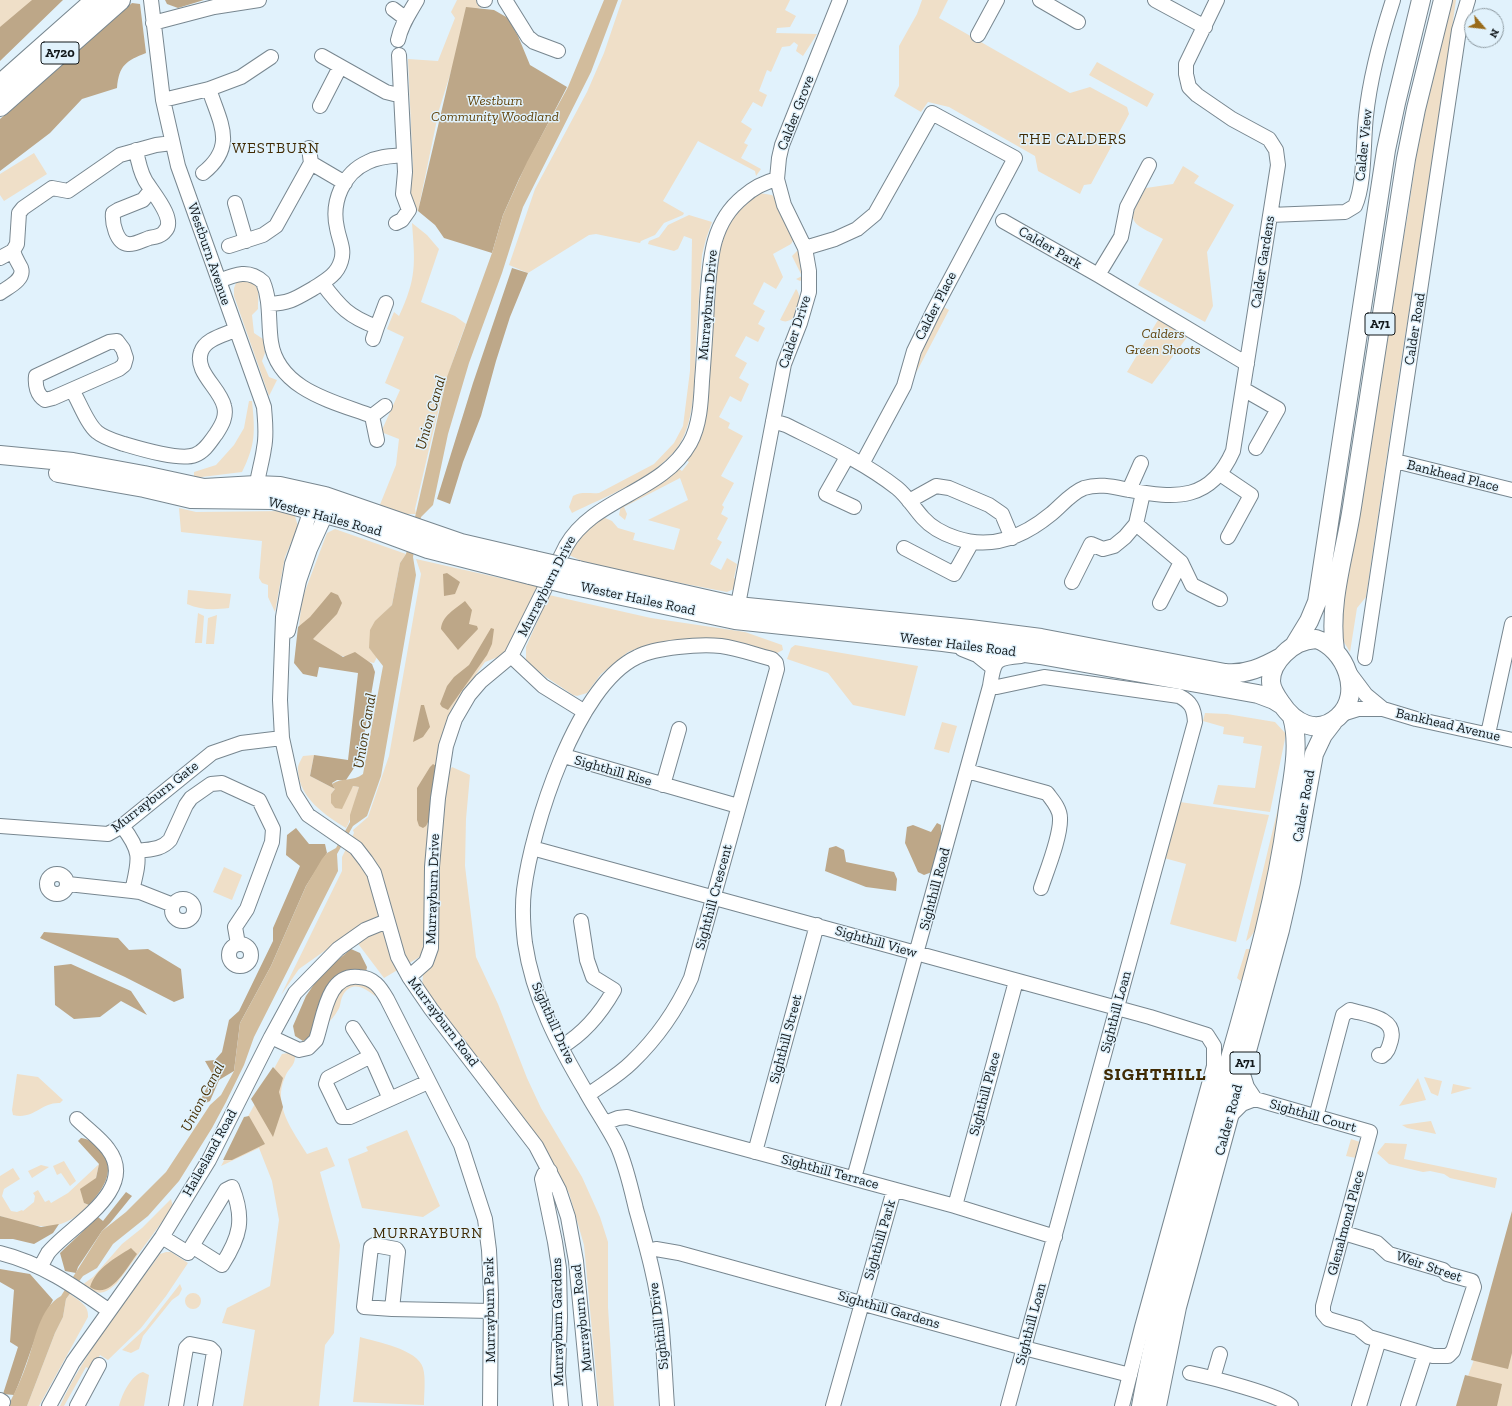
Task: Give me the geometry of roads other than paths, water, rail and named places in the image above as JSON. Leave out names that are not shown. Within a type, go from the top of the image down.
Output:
[{"type":"highway","name":"A720","points":[[0,85],[96,0]]},
{"type":"highway","name":"A720","points":[[0,106],[120,0]]},
{"type":"main road","name":"A71","points":[[1287,711],[1275,695],[1271,680],[1275,666],[1281,657],[1295,644],[1309,621],[1317,602],[1386,150],[1421,0]]},
{"type":"main road","name":"A71","points":[[1338,718],[1350,694],[1351,686],[1346,669],[1336,650],[1332,624],[1333,610],[1347,542],[1405,167],[1416,109],[1443,0]]},
{"type":"main road","name":"Wester Hailes Road","points":[[0,455],[72,462],[204,488],[256,492],[273,500],[399,530]]},
{"type":"main road","name":"Wester Hailes Road","points":[[0,467],[69,474],[191,499],[256,492],[280,486],[326,496],[399,530],[430,542],[574,578],[736,613],[1040,655],[1258,694],[1274,700],[1287,711]]},
{"type":"main road","name":"Wester Hailes Road","points":[[736,613],[970,629],[1033,637],[1225,673],[1239,673],[1254,670],[1281,657]]},
{"type":"main road","name":"A71","points":[[1295,644],[1316,639],[1336,650]]},
{"type":"main road","points":[[1287,711],[1300,723],[1312,727],[1325,725],[1338,718]]},
{"type":"main road","name":"Calder Road","points":[[1141,1406],[1162,1304],[1269,915],[1285,831],[1296,746],[1296,729],[1287,711]]},
{"type":"main road","name":"Calder Road","points":[[1157,1406],[1177,1308],[1280,930],[1291,882],[1314,754],[1320,739],[1338,718]]},
{"type":"street","points":[[153,23],[214,7],[259,0]]},
{"type":"street","points":[[398,40],[405,18],[417,0]]},
{"type":"street","points":[[506,0],[528,36],[534,42],[543,49],[558,51]]},
{"type":"street","name":"Calder Grove","points":[[805,248],[784,205],[777,179],[779,158],[782,145],[840,0]]},
{"type":"street","points":[[978,35],[997,0]]},
{"type":"street","points":[[1040,0],[1078,22]]},
{"type":"street","name":"Calder Gardens","points":[[773,421],[786,425],[862,464],[899,489],[923,518],[940,531],[972,542],[992,543],[1012,538],[1037,524],[1070,497],[1084,489],[1098,486],[1175,496],[1190,494],[1201,489],[1220,474],[1228,463],[1233,451],[1278,165],[1276,150],[1269,139],[1232,119],[1197,95],[1189,86],[1186,74],[1186,64],[1217,0]]},
{"type":"street","name":"Calder View","points":[[1270,215],[1345,212],[1355,206],[1360,191],[1366,114],[1376,65],[1393,0]]},
{"type":"street","name":"Calder Road","points":[[1365,658],[1459,30],[1468,0]]},
{"type":"street","points":[[1161,2],[1205,27]]},
{"type":"street","name":"Westburn Avenue","points":[[152,3],[153,23],[163,100],[178,166],[235,330],[264,407],[266,428],[256,492]]},
{"type":"street","points":[[393,9],[405,18]]},
{"type":"street","points":[[396,223],[402,220],[409,210],[403,194],[405,172],[399,55]]},
{"type":"street","points":[[322,56],[386,92],[401,94]]},
{"type":"street","points":[[163,100],[209,89],[240,77],[271,57]]},
{"type":"street","points":[[320,106],[340,66]]},
{"type":"street","points":[[203,173],[211,167],[218,156],[224,142],[226,123],[209,89]]},
{"type":"street","name":"Calder Place","points":[[805,248],[836,239],[857,229],[875,214],[932,113],[1015,158],[934,310],[914,351],[904,386],[862,464]]},
{"type":"street","points":[[0,258],[13,251],[17,244],[19,213],[23,208],[52,188],[68,191],[120,156],[156,145],[172,143]]},
{"type":"street","points":[[229,246],[263,235],[276,226],[311,163],[310,148]]},
{"type":"street","points":[[136,150],[141,172],[151,190]]},
{"type":"street","points":[[269,304],[288,303],[331,278],[341,262],[343,254],[335,212],[338,196],[345,183],[354,172],[367,162],[378,158],[404,155]]},
{"type":"street","points":[[311,163],[345,183]]},
{"type":"street","name":"Calder Park","points":[[1098,275],[1121,237],[1127,207],[1149,165]]},
{"type":"street","name":"Murrayburn Drive","points":[[409,977],[426,962],[431,948],[434,843],[438,798],[449,735],[455,719],[469,695],[481,681],[511,656],[566,546],[576,530],[606,507],[645,486],[672,467],[685,452],[692,440],[699,411],[709,271],[716,233],[728,211],[736,202],[763,184],[777,179]]},
{"type":"street","points":[[235,203],[246,241]]},
{"type":"street","name":"Calder Park","points":[[1003,221],[1098,275],[1247,364]]},
{"type":"street","name":"Calder Drive","points":[[736,613],[785,359],[800,323],[809,292],[809,270],[805,248]]},
{"type":"street","points":[[0,293],[22,275],[13,251]]},
{"type":"street","points":[[219,281],[241,273],[249,273],[258,277],[263,282],[266,289],[269,304],[271,345],[277,361],[290,378],[304,389],[318,396],[372,416]]},
{"type":"street","points":[[322,283],[346,311],[375,333],[386,303]]},
{"type":"street","points":[[72,390],[96,431],[105,437],[136,447],[178,456],[188,457],[196,455],[206,448],[221,426],[225,416],[221,398],[202,368],[199,360],[200,353],[203,346],[211,340],[235,330]]},
{"type":"street","points":[[117,341],[123,348],[126,358],[124,365],[119,369],[72,390],[45,400],[41,397],[35,383],[36,376],[109,342],[117,341]]},
{"type":"street","points":[[1243,390],[1278,409],[1256,448]]},
{"type":"street","points":[[372,416],[385,406]]},
{"type":"street","points":[[372,416],[377,440]]},
{"type":"street","points":[[847,457],[826,494],[854,508]]},
{"type":"street","name":"Bankhead Place","points":[[1395,461],[1512,490]]},
{"type":"street","points":[[1129,490],[1141,463]]},
{"type":"street","points":[[1220,474],[1251,496],[1228,537]]},
{"type":"street","points":[[909,501],[936,486],[949,488],[989,505],[1002,514],[1012,538]]},
{"type":"street","points":[[1072,582],[1091,544],[1103,549],[1114,546],[1125,537],[1136,524],[1143,493]]},
{"type":"street","name":"Murrayburn Road","points":[[326,496],[319,512],[310,549],[299,581],[283,652],[280,700],[282,738],[294,793],[308,815],[356,848],[366,861],[374,873],[398,957],[409,977],[431,1009],[536,1146],[550,1172],[564,1204],[576,1261],[590,1406]]},
{"type":"street","points":[[1136,524],[1181,562],[1192,585],[1220,599]]},
{"type":"street","points":[[904,548],[954,574],[972,542]]},
{"type":"street","points":[[1160,603],[1181,562]]},
{"type":"street","points":[[1488,734],[1512,624]]},
{"type":"street","points":[[943,642],[977,655],[992,667],[998,661],[1007,657],[1040,655]]},
{"type":"street","name":"Sighthill Drive","points":[[667,1406],[661,1320],[648,1251],[620,1154],[605,1123],[561,1047],[536,989],[525,942],[524,893],[532,848],[554,779],[585,712],[608,678],[628,661],[647,652],[660,649],[719,646],[772,659],[776,663]]},
{"type":"street","points":[[511,656],[543,686],[585,712]]},
{"type":"street","name":"Sighthill Crescent","points":[[588,1096],[633,1062],[669,1019],[691,978],[777,669],[776,663]]},
{"type":"street","name":"Sighthill Road","points":[[854,1178],[990,686],[992,667]]},
{"type":"street","name":"Bankhead Avenue","points":[[1346,669],[1366,695],[1383,709]]},
{"type":"street","name":"Sighthill Loan","points":[[990,686],[996,687],[1044,678],[1179,696],[1189,701],[1194,709],[1195,722],[1008,1406]]},
{"type":"street","name":"Bankhead Avenue","points":[[1338,718],[1358,709],[1383,709],[1416,719],[1512,740]]},
{"type":"street","name":"Sighthill Rise","points":[[663,784],[679,729]]},
{"type":"street","name":"Murrayburn Gate","points":[[0,826],[100,834],[114,832],[212,753],[241,743],[282,738]]},
{"type":"street","name":"Sighthill Rise","points":[[564,756],[738,806]]},
{"type":"street","points":[[967,771],[1047,792],[1057,806],[1060,817],[1058,833],[1041,888]]},
{"type":"street","points":[[138,852],[161,847],[166,844],[170,840],[186,805],[192,798],[211,784],[222,783],[259,800],[273,829],[272,842],[247,909],[235,927],[238,944]]},
{"type":"street","points":[[122,826],[138,852],[138,864],[132,891]]},
{"type":"street","name":"Sighthill View","points":[[532,848],[817,925],[1202,1032],[1211,1039],[1214,1046]]},
{"type":"street","points":[[68,884],[140,892],[173,905]]},
{"type":"street","name":"Hailesland Road","points":[[49,1406],[73,1362],[108,1310],[162,1237],[208,1160],[270,1037],[295,993],[338,950],[365,930],[387,921]]},
{"type":"street","points":[[561,1047],[591,1024],[601,1013],[614,990],[593,977],[587,960],[581,921]]},
{"type":"street","name":"Sighthill Street","points":[[755,1152],[817,925]]},
{"type":"street","name":"Murrayburn Park","points":[[270,1037],[299,1050],[311,1046],[316,1040],[334,987],[347,977],[357,976],[369,978],[380,987],[461,1145],[485,1219],[489,1250],[491,1311],[490,1406]]},
{"type":"street","name":"Sighthill Place","points":[[955,1206],[1016,981]]},
{"type":"street","points":[[1316,1117],[1343,1015],[1350,1010],[1384,1020],[1390,1025],[1393,1034],[1389,1049],[1382,1056],[1378,1055]]},
{"type":"street","points":[[353,1028],[371,1056],[390,1099]]},
{"type":"street","name":"Calder Road","points":[[1122,1406],[1214,1066],[1214,1046]]},
{"type":"street","points":[[371,1056],[328,1078],[326,1084],[340,1114],[346,1118],[428,1082]]},
{"type":"street","name":"Sighthill Court","points":[[1242,1071],[1247,1087],[1255,1100]]},
{"type":"street","name":"Sighthill Court","points":[[1230,1116],[1242,1104],[1255,1100],[1370,1132]]},
{"type":"street","name":"Sighthill Terrace","points":[[605,1123],[618,1118],[627,1117],[955,1206],[1054,1237]]},
{"type":"street","points":[[41,1267],[53,1248],[102,1203],[110,1190],[114,1179],[115,1164],[112,1155],[103,1144],[77,1120]]},
{"type":"street","name":"Glenalmond Place","points":[[1370,1132],[1323,1306],[1323,1313],[1328,1319],[1358,1328],[1369,1337],[1379,1340]]},
{"type":"street","name":"Murrayburn Gardens","points":[[550,1172],[544,1174],[542,1179],[555,1242],[560,1279],[558,1373],[561,1406]]},
{"type":"street","points":[[162,1237],[188,1252],[226,1190],[232,1187],[238,1200],[240,1217],[239,1231],[233,1247],[222,1265],[192,1246]]},
{"type":"street","name":"Sighthill Park","points":[[834,1406],[894,1190]]},
{"type":"street","name":"Weir Street","points":[[1344,1232],[1377,1243],[1390,1254],[1443,1270],[1447,1274],[1472,1281],[1474,1287],[1453,1351],[1448,1356],[1424,1354]]},
{"type":"street","name":"Sighthill Gardens","points":[[648,1251],[656,1249],[679,1253],[1130,1376]]},
{"type":"street","points":[[0,1253],[41,1267],[88,1295],[108,1310]]},
{"type":"street","points":[[392,1309],[491,1311]]},
{"type":"street","points":[[1358,1406],[1379,1340],[1424,1354],[1408,1406]]},
{"type":"street","points":[[176,1406],[186,1348],[190,1344],[210,1348],[214,1352],[205,1406]]},
{"type":"street","points":[[1213,1378],[1220,1354]]},
{"type":"street","points":[[77,1406],[99,1365]]},
{"type":"street","points":[[1190,1373],[1213,1378],[1286,1402],[1291,1406]]},
{"type":"district","name":"THE CALDERS","points":[[1073,140]]},
{"type":"district","name":"WESTBURN","points":[[276,149]]},
{"type":"district","name":"SIGHTHILL","points":[[1155,1075]]},
{"type":"district","name":"MURRAYBURN","points":[[428,1234]]},
{"type":"park label","name":"Westburn Community Woodland","points":[[495,110]]},
{"type":"park label","name":"Calders Green Shoots","points":[[1163,342]]},
{"type":"water label","name":"Union Canal","points":[[431,413]]},
{"type":"water label","name":"Union Canal","points":[[365,731]]},
{"type":"water label","name":"Union Canal","points":[[203,1097]]}]
